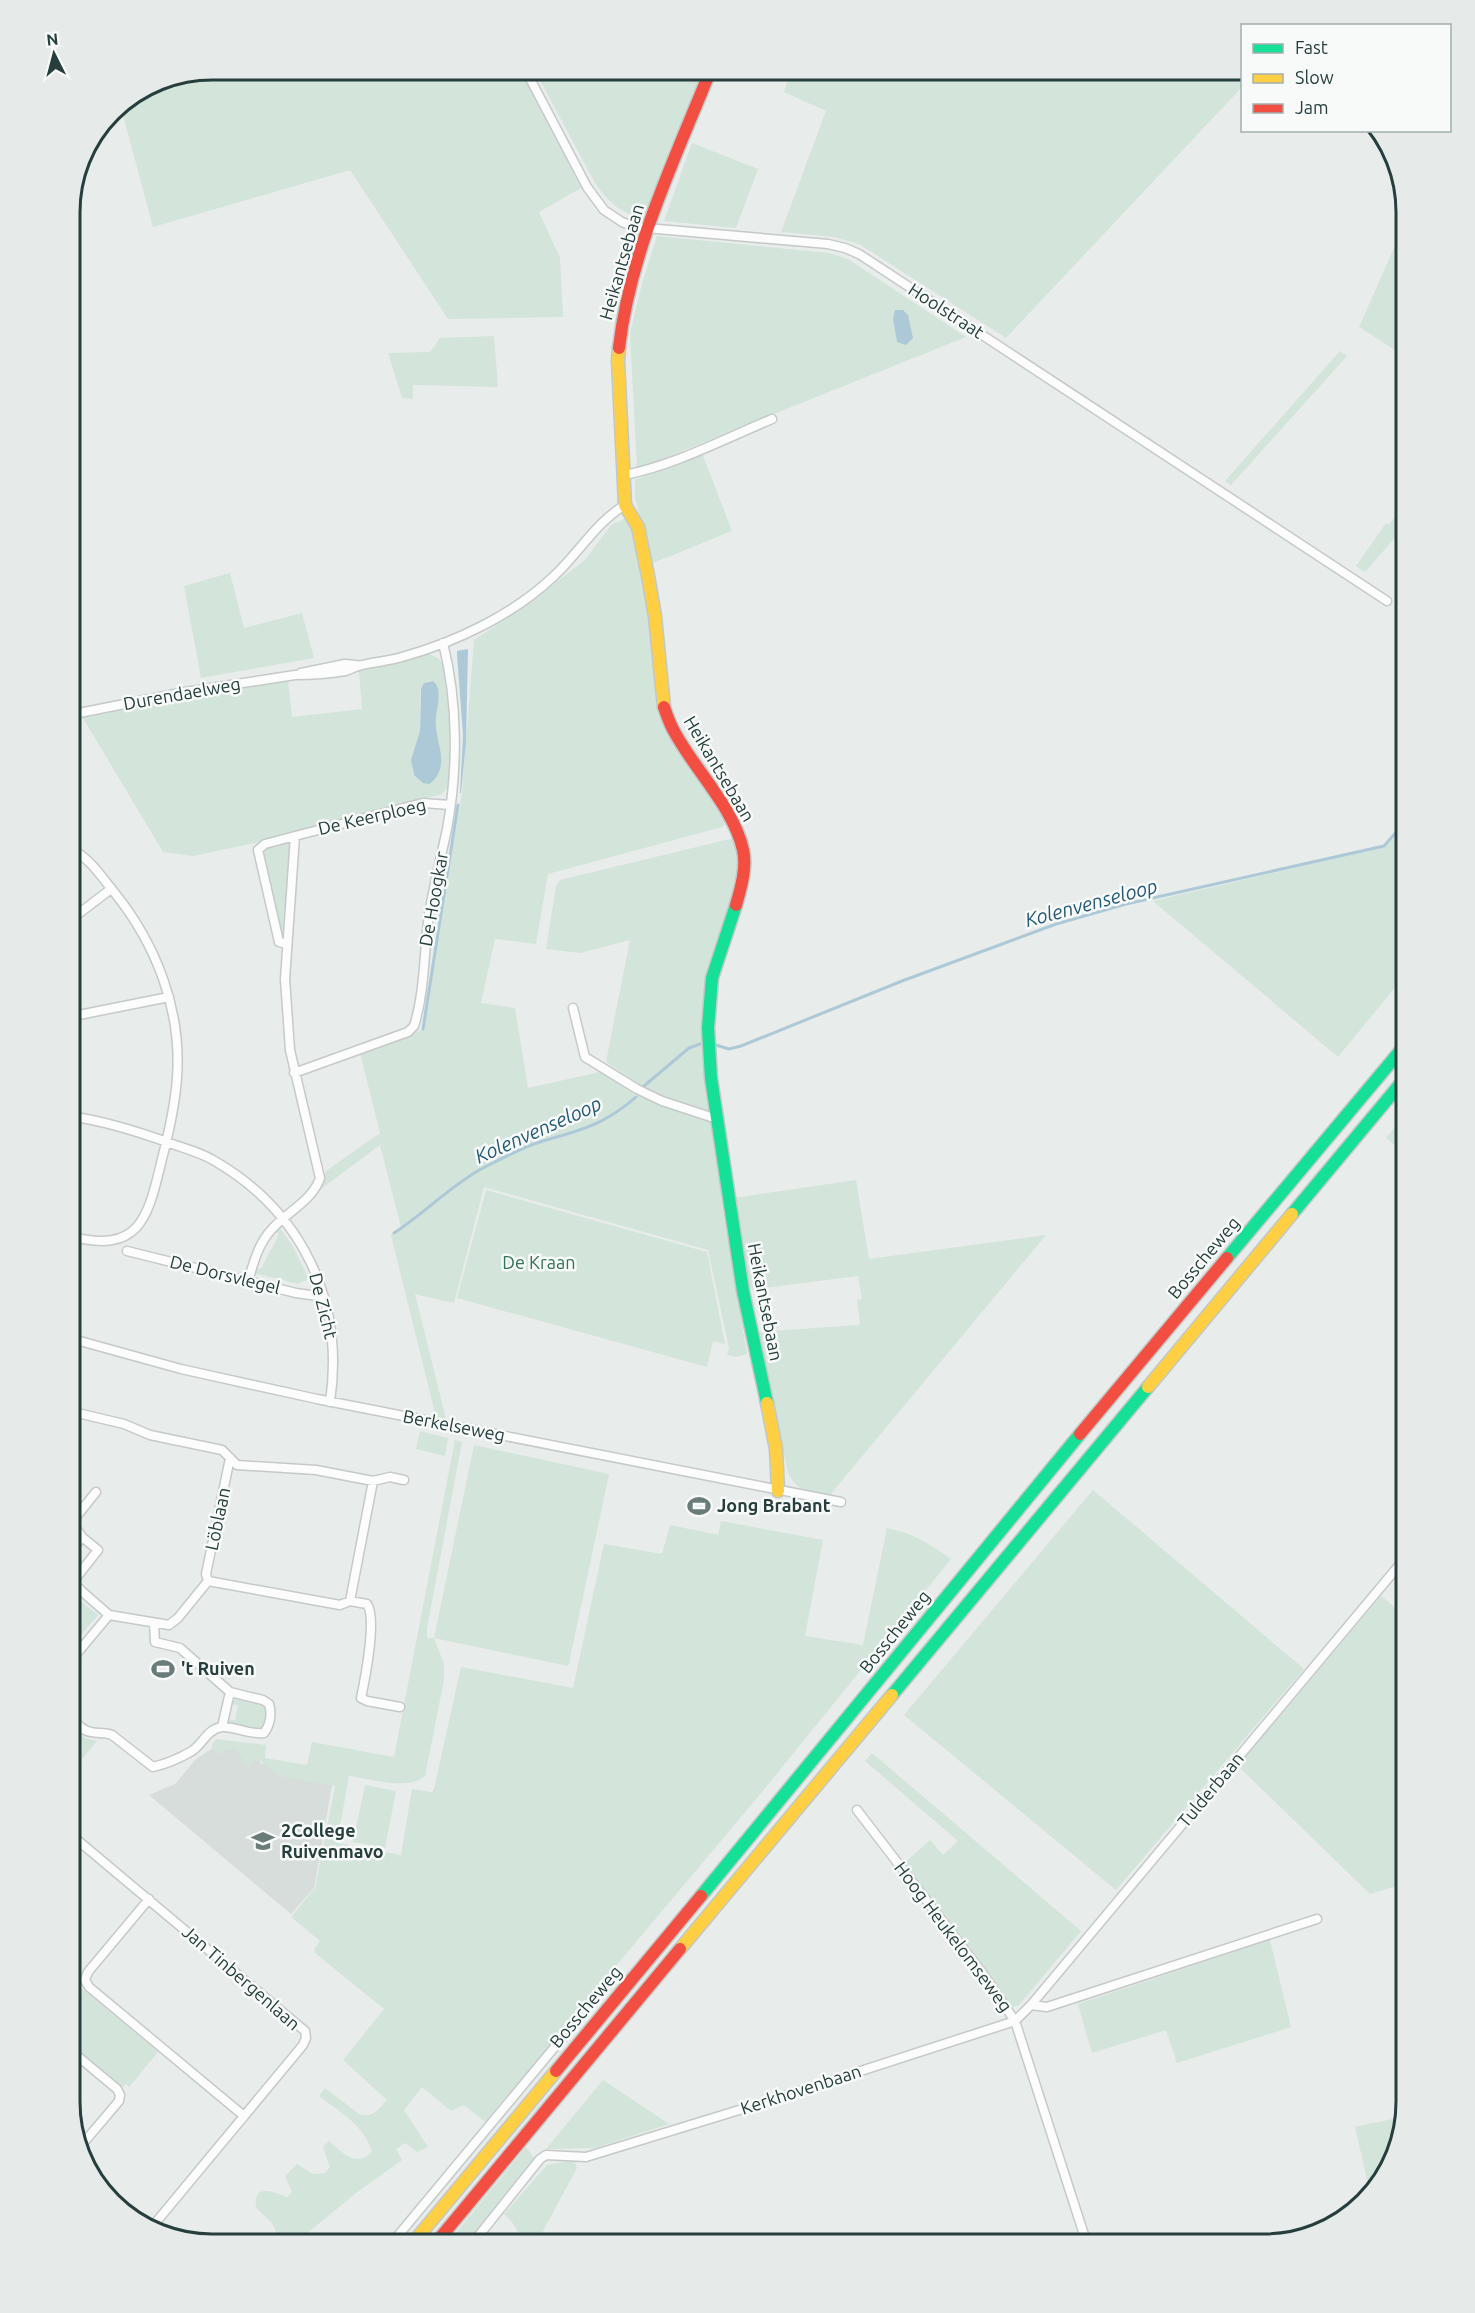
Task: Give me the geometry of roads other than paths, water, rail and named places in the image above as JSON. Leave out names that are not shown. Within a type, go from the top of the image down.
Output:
[{"type":"main road","name":"Heikantsebaan","points":[[707,80],[632,278],[619,339],[618,378],[625,506],[638,527],[648,576],[655,616],[666,715],[674,732],[728,814],[744,852],[743,877],[712,978],[709,1053],[748,1323],[778,1462],[778,1491]]},
{"type":"main road","name":"Bosscheweg","points":[[421,2233],[806,1770],[1033,1491],[1396,1056]]},
{"type":"main road","name":"Bosscheweg","points":[[444,2233],[1396,1089]]},
{"type":"street","name":"Hoolstraat","points":[[531,80],[587,187],[604,210],[622,222],[635,227],[828,244],[859,254],[1387,601]]},
{"type":"street","points":[[625,475],[682,457],[772,419]]},
{"type":"street","name":"Durendaelweg","points":[[80,713],[185,692],[295,675],[346,671],[359,666],[400,658],[443,643],[474,629],[534,592],[570,560],[603,519],[625,506]]},
{"type":"street","name":"De Hoogkar","points":[[294,1073],[408,1032],[414,1026],[429,914],[450,805],[453,774],[454,725],[448,662],[443,643]]},
{"type":"street","name":"De Keerploeg","points":[[287,944],[279,942],[258,850],[265,844],[423,803],[450,805]]},
{"type":"street","name":"De Keerploeg","points":[[294,1073],[285,979],[295,836]]},
{"type":"street","points":[[80,854],[87,858],[111,889],[152,948],[169,997],[176,1044],[177,1076],[167,1142],[152,1201],[141,1222],[123,1237],[109,1241],[97,1242],[80,1238]]},
{"type":"street","points":[[80,913],[111,889]]},
{"type":"street","points":[[80,1015],[169,997]]},
{"type":"street","points":[[573,1008],[585,1057],[662,1101],[717,1119]]},
{"type":"street","points":[[248,1281],[257,1252],[267,1235],[315,1191],[320,1178],[294,1073]]},
{"type":"street","name":"De Zicht","points":[[80,1118],[119,1126],[210,1158],[257,1191],[283,1219],[304,1248],[316,1274],[332,1326],[330,1402]]},
{"type":"street","name":"De Dorsvlegel","points":[[127,1251],[324,1297]]},
{"type":"street","name":"Berkelseweg","points":[[80,1341],[181,1369],[330,1402],[841,1502]]},
{"type":"street","points":[[80,1414],[124,1424],[150,1435],[222,1450],[230,1458]]},
{"type":"street","name":"Löblaan","points":[[230,1458],[237,1465],[316,1470],[373,1481],[390,1477],[404,1480]]},
{"type":"street","name":"Löblaan","points":[[208,1581],[206,1574],[230,1458]]},
{"type":"street","points":[[350,1601],[373,1481]]},
{"type":"street","points":[[80,1512],[96,1492]]},
{"type":"street","points":[[80,1534],[98,1550],[80,1576]]},
{"type":"street","name":"Tulderbaan","points":[[1015,2021],[1031,2005],[1396,1569]]},
{"type":"street","points":[[80,1589],[109,1615],[169,1625],[178,1618],[208,1581],[340,1605],[350,1601],[367,1604],[372,1616],[369,1630],[370,1649],[361,1698],[400,1707]]},
{"type":"street","points":[[80,1646],[109,1615]]},
{"type":"street","points":[[80,1726],[92,1733],[104,1732],[112,1735],[153,1767],[195,1750],[208,1733],[222,1727],[254,1734],[264,1733],[268,1728],[271,1712],[269,1704],[263,1700],[230,1692],[180,1648],[155,1642],[154,1623]]},
{"type":"street","points":[[222,1727],[230,1692]]},
{"type":"street","name":"Hoog Heukelomseweg","points":[[857,1810],[983,1974],[1015,2021],[1084,2234]]},
{"type":"street","name":"Jan Tinbergenlaan","points":[[80,1842],[305,2031],[306,2038],[303,2045],[157,2222]]},
{"type":"street","points":[[149,1899],[88,1972],[85,1980],[89,1987],[244,2116]]},
{"type":"street","points":[[1031,2005],[1047,2007],[1317,1919]]},
{"type":"street","name":"Kerkhovenbaan","points":[[481,2233],[540,2159],[546,2155],[586,2157],[1015,2021]]},
{"type":"street","name":"Bosscheweg","points":[[400,2233],[563,2037]]},
{"type":"street","points":[[80,2058],[117,2089],[120,2095],[119,2100],[85,2141]]},
{"type":"water","points":[[895,310],[903,310],[908,315],[913,338],[906,345],[897,342],[893,319]]},
{"type":"water","points":[[468,649],[466,743],[460,793],[463,735],[457,651]]},
{"type":"water","points":[[433,681],[439,693],[436,729],[441,759],[439,773],[429,784],[423,783],[414,775],[411,760],[420,731],[421,689],[424,683]]},
{"type":"waterway","points":[[423,1029],[458,805]]},
{"type":"waterway","name":"Kolenvenseloop","points":[[716,1045],[729,1049],[741,1046],[902,981],[1056,924],[1126,904],[1384,846],[1396,832]]},
{"type":"waterway","name":"Kolenvenseloop","points":[[644,1086],[689,1048],[700,1044]]},
{"type":"waterway","name":"Kolenvenseloop","points":[[394,1233],[483,1168],[530,1145],[601,1121],[636,1097]]},
{"type":"place","name":"Jong Brabant","points":[[699,1506]]},
{"type":"place","name":"'t Ruiven","points":[[163,1669]]},
{"type":"place","name":"2College Ruivenmavo","points":[[263,1841]]},
{"type":"park label","name":"De Kraan","points":[[539,1263]]}]
